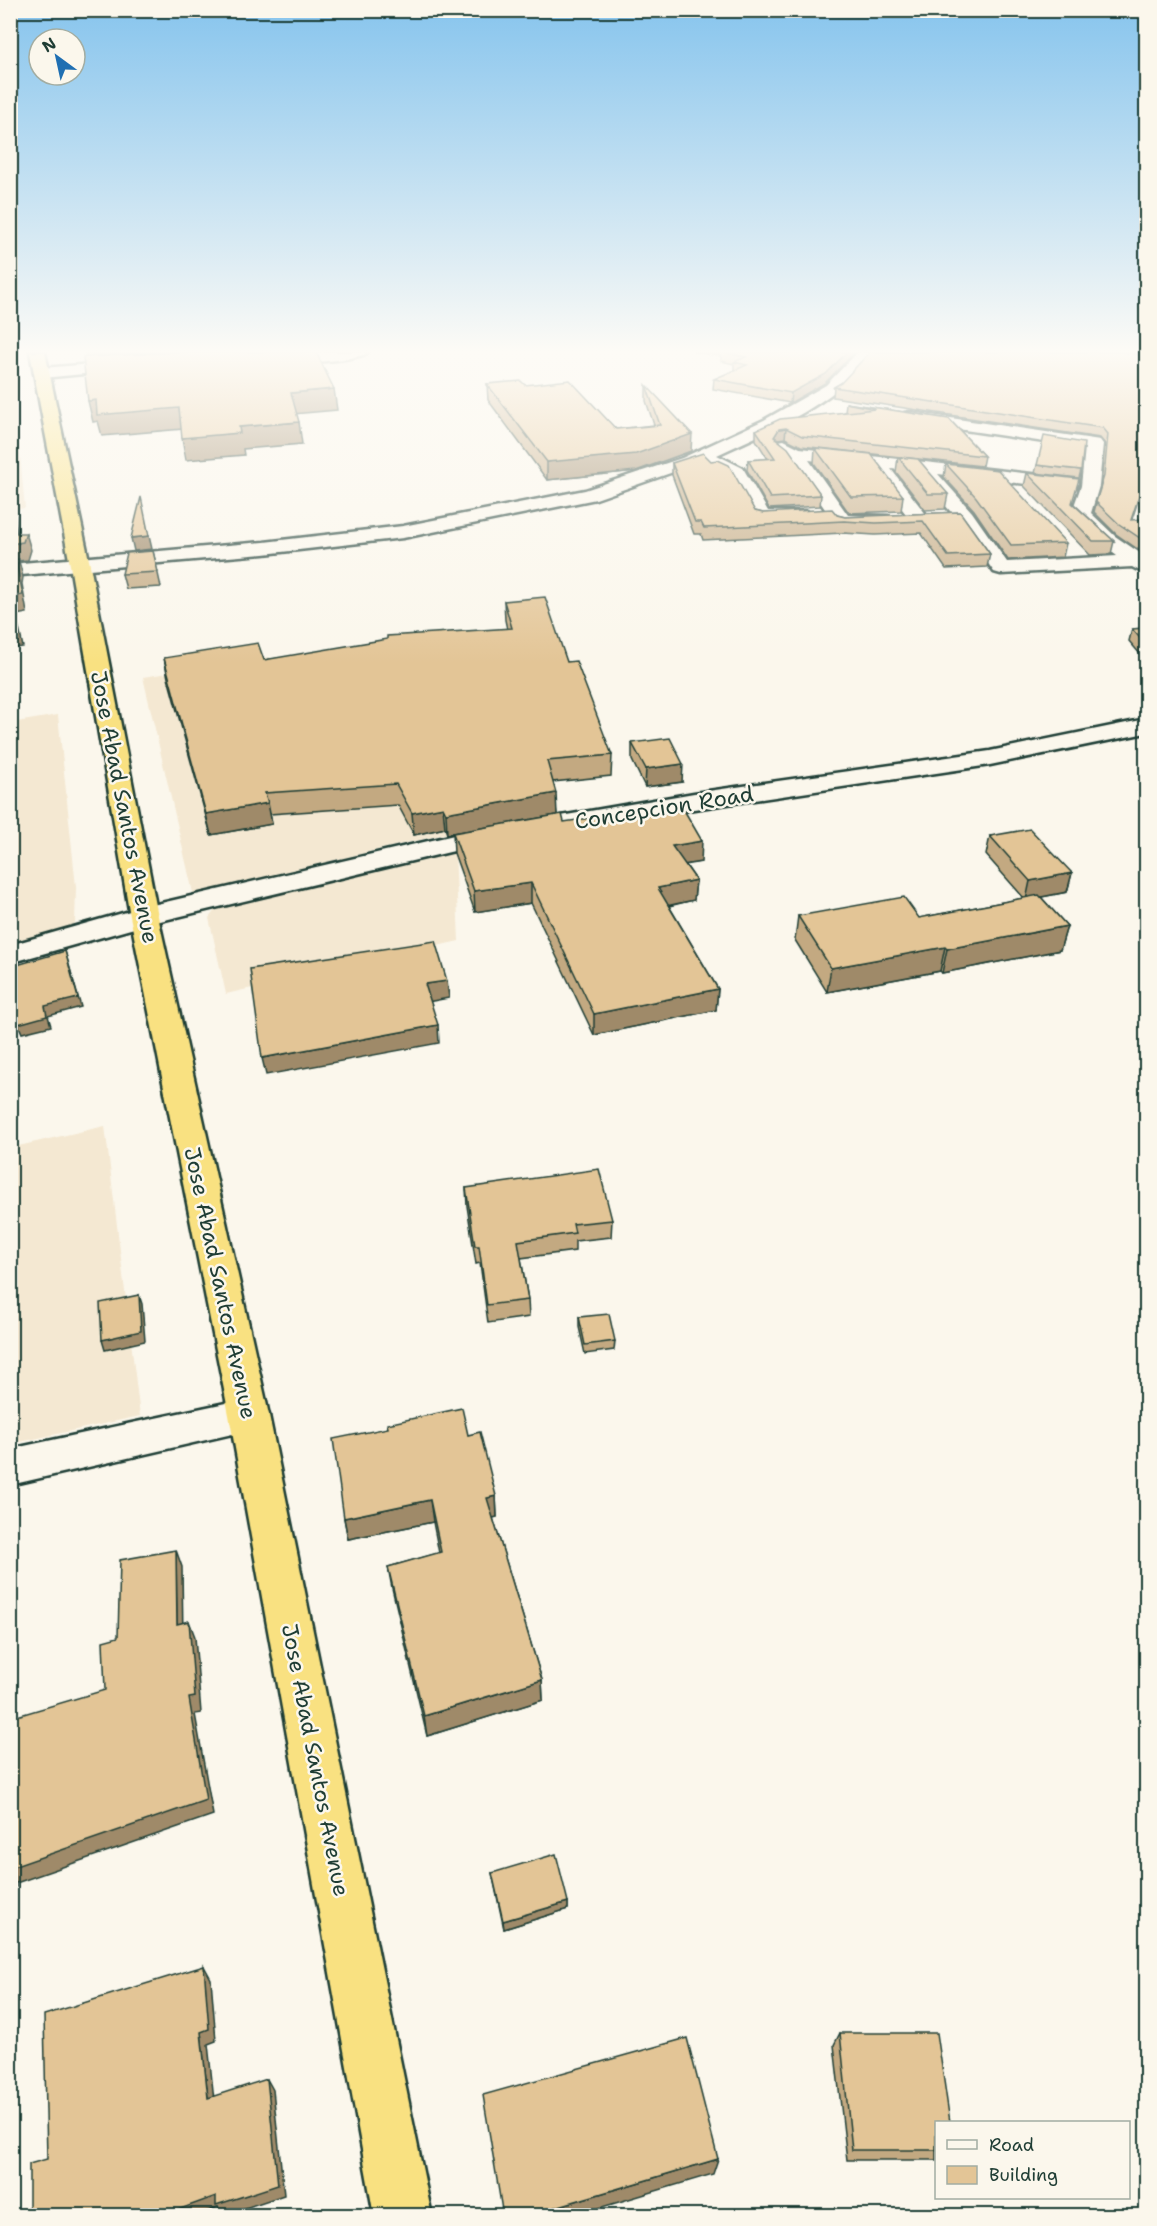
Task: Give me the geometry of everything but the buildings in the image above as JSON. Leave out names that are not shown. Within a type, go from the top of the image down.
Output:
[{"type":"highway","name":"Jose Abad Santos Avenue","points":[[58,456],[144,916],[249,1415],[403,2216]]},
{"type":"street","points":[[10,570],[264,548],[434,527],[589,495],[700,456]]},
{"type":"street","points":[[704,456],[737,472],[762,518],[838,513]]},
{"type":"street","points":[[797,456],[843,521],[965,516]]},
{"type":"street","points":[[821,456],[1090,486]]},
{"type":"street","points":[[1093,456],[1090,486],[1081,514],[1108,540],[1143,564]]},
{"type":"street","points":[[876,462],[919,518]]},
{"type":"street","points":[[922,467],[965,516],[1001,568],[1083,563],[1143,564]]},
{"type":"street","points":[[1001,476],[1018,493]]},
{"type":"street","points":[[1067,546],[1083,563]]},
{"type":"street","name":"Concepcion Road","points":[[10,954],[144,916],[454,843],[694,801],[990,758],[1146,726]]},
{"type":"street","points":[[10,1467],[249,1415]]},
{"type":"shaded area","points":[[11,456],[20,456],[25,508],[11,510]]},
{"type":"shaded area","points":[[269,657],[277,671],[507,822],[444,834],[222,887],[194,897],[143,677]]},
{"type":"shaded area","points":[[58,715],[76,887],[75,923],[60,933],[11,947],[11,723]]},
{"type":"shaded area","points":[[455,852],[459,941],[226,994],[209,918],[215,910],[234,902]]},
{"type":"shaded area","points":[[105,1126],[140,1416],[11,1444],[10,1148]]}]
